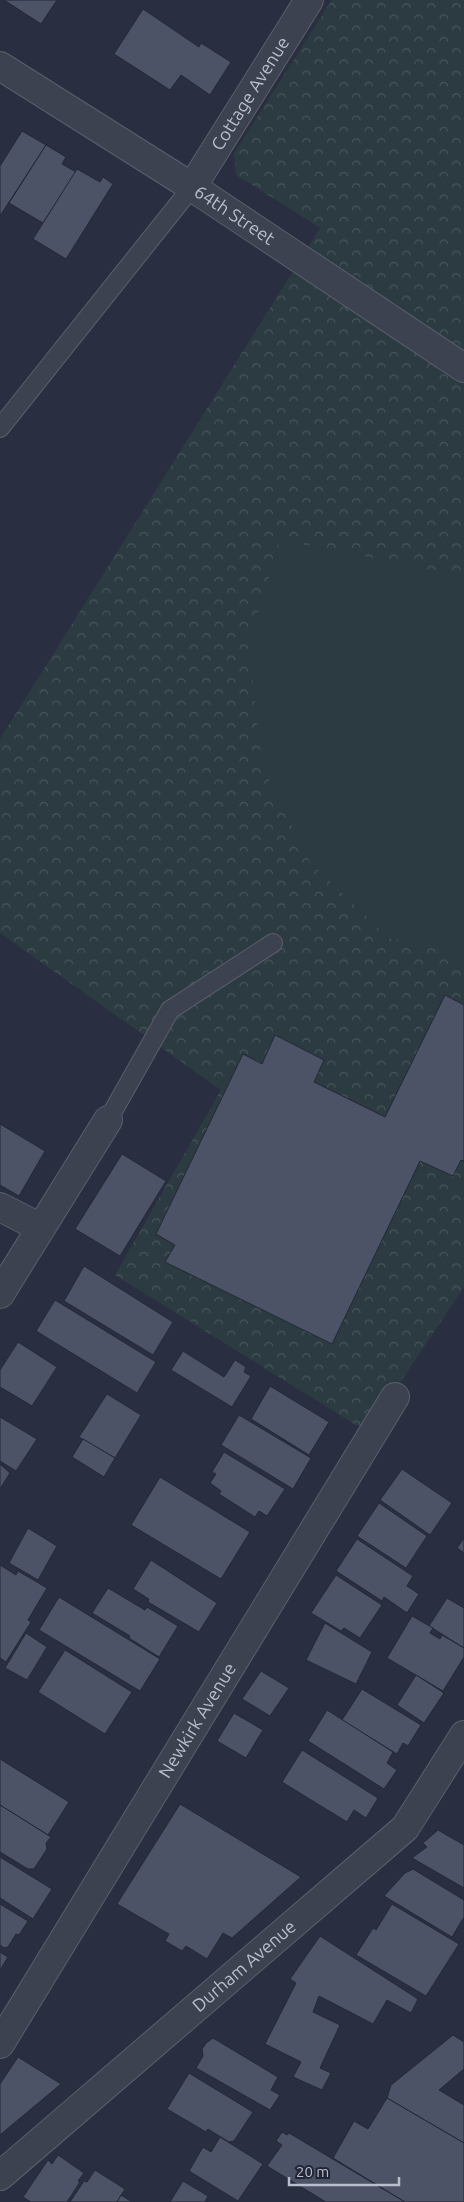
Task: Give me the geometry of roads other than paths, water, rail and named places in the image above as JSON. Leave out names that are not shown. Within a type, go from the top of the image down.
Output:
[{"type":"street","name":"Cottage Avenue","points":[[192,187],[310,0]]},
{"type":"street","name":"64th Street","points":[[0,66],[192,187],[464,368]]},
{"type":"street","points":[[0,1294],[108,1120]]},
{"type":"street","points":[[0,1207],[41,1228]]},
{"type":"street","name":"Newkirk Avenue","points":[[0,2044],[395,1397]]},
{"type":"street","name":"Durham Avenue","points":[[0,2176],[405,1828],[464,1735]]},
{"type":"lane","points":[[0,428],[192,187]]},
{"type":"lane","points":[[108,1120],[170,1010],[273,943]]}]
